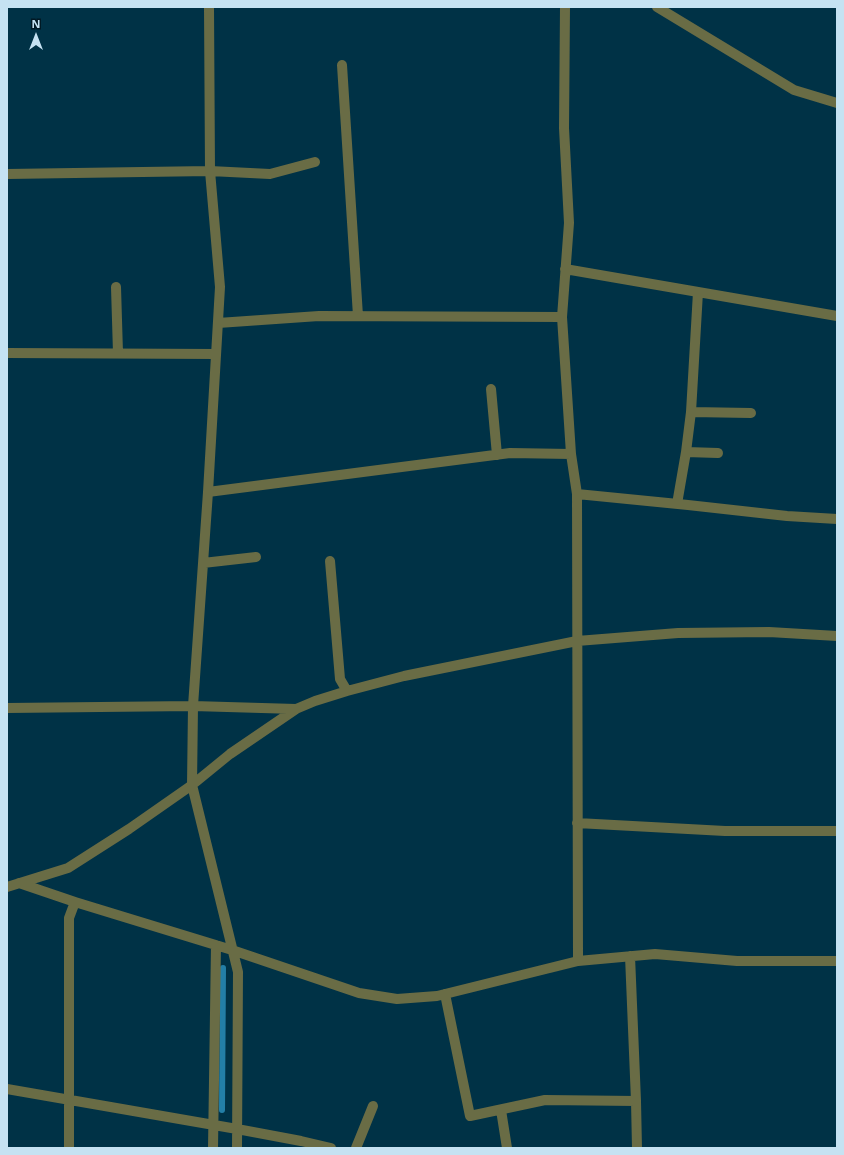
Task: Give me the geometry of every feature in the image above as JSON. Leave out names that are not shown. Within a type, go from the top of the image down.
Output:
[{"type":"street","points":[[209,7],[210,171],[220,286],[208,492],[193,706],[192,785],[238,972],[237,1148]]},
{"type":"street","points":[[565,7],[564,128],[568,223],[562,317],[571,454],[577,494],[578,960]]},
{"type":"street","points":[[657,7],[794,90],[837,103]]},
{"type":"street","points":[[342,65],[358,316]]},
{"type":"street","points":[[7,174],[210,171],[270,174],[315,162]]},
{"type":"street","points":[[565,269],[837,316]]},
{"type":"street","points":[[116,286],[118,353]]},
{"type":"street","points":[[677,504],[686,452],[690,412],[698,292]]},
{"type":"street","points":[[218,323],[319,316],[562,317]]},
{"type":"street","points":[[7,353],[216,354]]},
{"type":"street","points":[[491,389],[497,455]]},
{"type":"street","points":[[690,412],[751,413]]},
{"type":"street","points":[[686,452],[718,453]]},
{"type":"street","points":[[208,492],[510,453],[571,454]]},
{"type":"street","points":[[577,494],[787,516],[837,519]]},
{"type":"street","points":[[203,563],[256,557]]},
{"type":"street","points":[[330,561],[340,679],[347,691]]},
{"type":"street","points":[[7,887],[68,868],[129,829],[192,785],[230,754],[296,709],[314,701],[347,691],[404,676],[577,641],[678,633],[769,632],[837,636]]},
{"type":"street","points":[[7,708],[193,706],[296,709]]},
{"type":"street","points":[[577,823],[725,831],[837,831]]},
{"type":"street","points":[[19,883],[75,902],[232,950],[359,993],[397,999],[437,996],[578,960],[655,954],[737,960],[837,960]]},
{"type":"street","points":[[69,1148],[69,918],[75,902]]},
{"type":"street","points":[[213,1148],[216,945]]},
{"type":"street","points":[[630,956],[637,1148]]},
{"type":"street","points":[[445,994],[470,1116],[545,1100],[636,1101]]},
{"type":"street","points":[[7,1089],[237,1129],[331,1148]]},
{"type":"street","points":[[356,1148],[373,1106]]},
{"type":"street","points":[[502,1110],[507,1148]]},
{"type":"waterway","points":[[222,1110],[223,968]]}]
